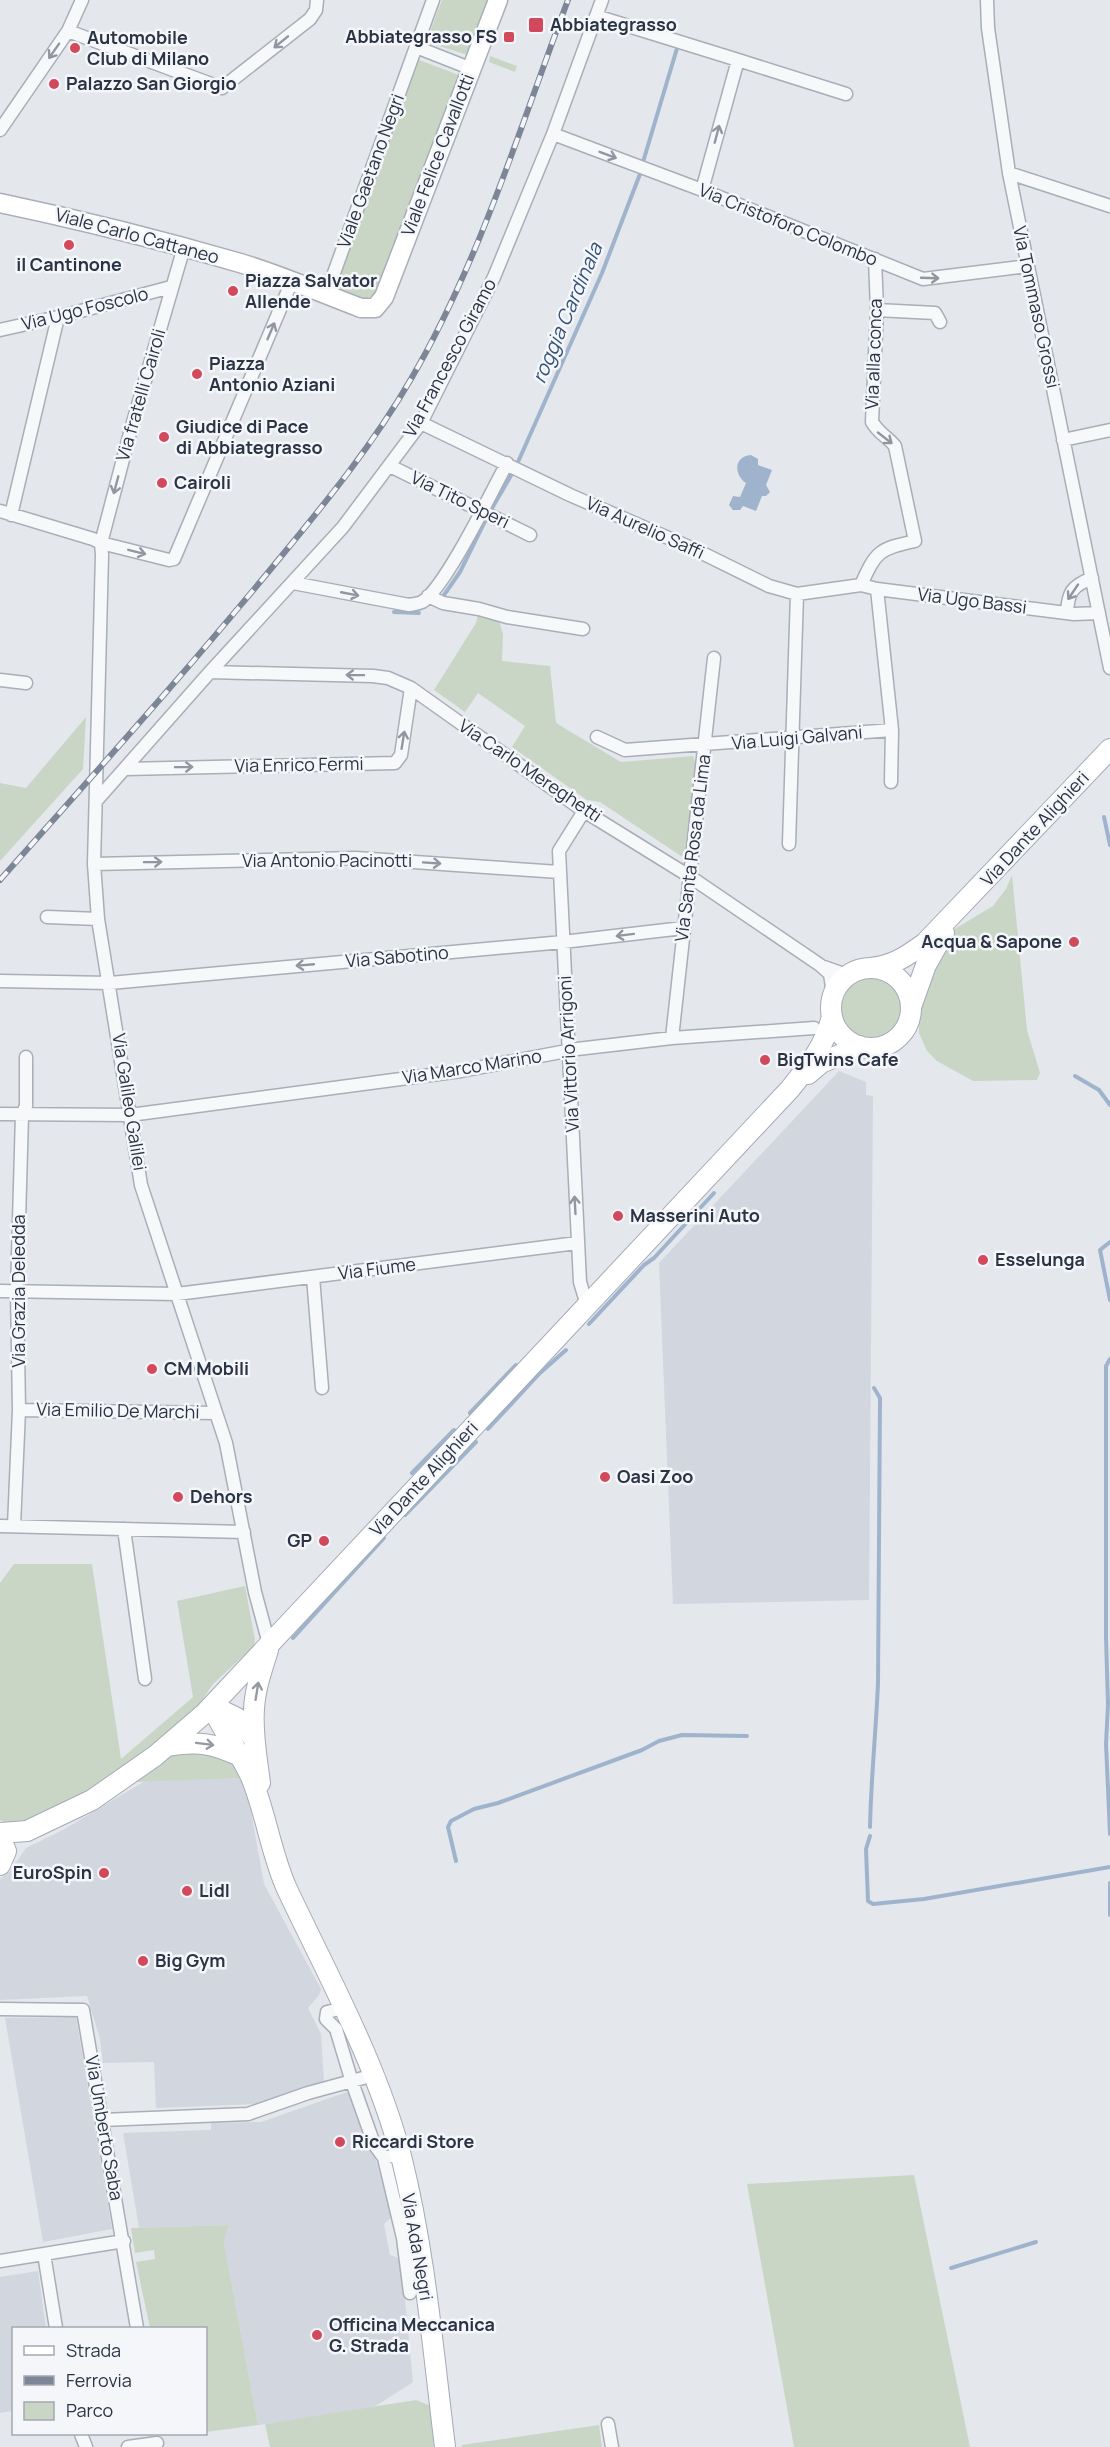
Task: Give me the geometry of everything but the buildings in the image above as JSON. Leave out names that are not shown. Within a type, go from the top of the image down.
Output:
[{"type":"main road","name":"Via Dante Alighieri","points":[[861,970],[885,967],[902,960],[925,943],[1110,749]]},
{"type":"main road","name":"Via Dante Alighieri","points":[[1,1847],[92,1800],[168,1746],[212,1706],[790,1089],[821,1063],[860,1046],[879,1047],[898,1037],[906,1029],[926,965],[959,909]]},
{"type":"main road","points":[[790,1089],[816,1056],[827,1036],[832,1016],[833,994],[844,978],[861,970],[880,969],[899,979],[910,997],[911,1007]]},
{"type":"main road","points":[[832,1016],[837,1029],[847,1040],[860,1046]]},
{"type":"main road","name":"Via Ada Negri","points":[[265,1817],[254,1739],[254,1709],[258,1682],[269,1644]]},
{"type":"main road","points":[[212,1706],[237,1718],[254,1739]]},
{"type":"main road","name":"Via Ada Negri","points":[[212,1706],[219,1724],[240,1756],[250,1777],[286,1886],[374,2075],[392,2156],[423,2271],[445,2447]]},
{"type":"main road","points":[[168,1746],[214,1744],[240,1756]]},
{"type":"street","points":[[0,130],[68,31],[82,0]]},
{"type":"street","points":[[68,31],[222,88],[310,19],[316,10],[317,0]]},
{"type":"street","name":"Viale Gaetano Negri","points":[[326,295],[433,0]]},
{"type":"street","name":"Viale Felice Cavallotti","points":[[375,309],[384,297],[498,0]]},
{"type":"street","name":"Via Francesco Giramo","points":[[96,801],[343,527],[421,423],[494,277],[554,134],[602,0]]},
{"type":"street","name":"Via Tommaso Grossi","points":[[987,0],[988,28],[1009,173],[1110,668]]},
{"type":"street","points":[[596,16],[846,94]]},
{"type":"street","points":[[416,47],[472,69]]},
{"type":"street","points":[[702,190],[738,60]]},
{"type":"street","name":"Via Cristoforo Colombo","points":[[554,134],[702,190],[923,279],[1028,266]]},
{"type":"street","points":[[1009,173],[1110,206]]},
{"type":"street","name":"Viale Carlo Cattaneo","points":[[0,203],[76,219],[184,247],[292,281],[361,308],[375,309]]},
{"type":"street","name":"Via fratelli Cairoli","points":[[100,543],[184,247]]},
{"type":"street","name":"Via alla conca","points":[[861,585],[879,551],[915,541],[895,446],[891,440],[878,433],[872,422],[877,310],[875,259]]},
{"type":"street","points":[[58,317],[6,513],[60,528],[100,543],[170,560],[174,559],[292,281]]},
{"type":"street","name":"Via Ugo Foscolo","points":[[0,330],[171,287]]},
{"type":"street","points":[[877,310],[935,313],[940,322]]},
{"type":"street","name":"Via Aurelio Saffi","points":[[421,423],[570,495],[696,550],[769,586],[797,594],[861,585],[877,589]]},
{"type":"street","points":[[1063,441],[1110,430]]},
{"type":"street","points":[[292,583],[409,605],[421,603],[429,596],[460,550],[507,464]]},
{"type":"street","name":"Via Tito Speri","points":[[390,466],[530,535]]},
{"type":"street","name":"Via Galileo Galilei","points":[[100,543],[102,555],[94,864],[98,919],[141,1185],[226,1443],[255,1592],[269,1644]]},
{"type":"street","points":[[1066,613],[1068,600],[1077,584],[1092,578]]},
{"type":"street","points":[[877,589],[892,730],[891,782]]},
{"type":"street","name":"Via Ugo Bassi","points":[[877,589],[1066,613],[1099,613]]},
{"type":"street","points":[[789,844],[797,594]]},
{"type":"street","points":[[429,596],[443,603],[479,609],[507,617],[582,628]]},
{"type":"street","name":"Via Santa Rosa da Lima","points":[[672,1038],[714,658]]},
{"type":"street","name":"Via Carlo Mereghetti","points":[[210,672],[373,676],[388,678],[411,688],[584,811],[689,876],[820,965],[830,974],[833,994]]},
{"type":"street","points":[[0,680],[26,683]]},
{"type":"street","name":"Via Enrico Fermi","points":[[126,768],[395,763],[401,755],[411,688]]},
{"type":"street","name":"Via Luigi Galvani","points":[[597,737],[625,750],[892,730]]},
{"type":"street","name":"Via Vittorio Arrigoni","points":[[584,811],[558,851],[577,1243],[580,1282],[587,1305]]},
{"type":"street","name":"Via Antonio Pacinotti","points":[[94,864],[356,858],[559,872]]},
{"type":"street","points":[[47,917],[98,919]]},
{"type":"street","name":"Via Sabotino","points":[[0,981],[110,983],[563,942],[683,928]]},
{"type":"street","name":"Via Carlo Mereghetti","points":[[820,965],[840,973],[861,970]]},
{"type":"street","name":"Via Marco Marino","points":[[0,1114],[130,1115],[461,1071],[568,1051],[672,1038],[814,1029]]},
{"type":"street","name":"Via Grazia Deledda","points":[[14,1526],[20,1410],[16,1291],[22,1115],[26,1106],[26,1057]]},
{"type":"street","name":"Via Fiume","points":[[0,1291],[177,1294],[577,1243]]},
{"type":"street","points":[[314,1277],[322,1388]]},
{"type":"street","name":"Via Emilio De Marchi","points":[[20,1410],[216,1413]]},
{"type":"street","points":[[0,1526],[244,1532]]},
{"type":"street","points":[[123,1529],[145,1679]]},
{"type":"street","name":"Via Ada Negri","points":[[344,2008],[327,2013],[326,2019],[336,2030],[351,2082],[374,2144],[392,2156]]},
{"type":"street","name":"Via Umberto Saba","points":[[0,2009],[83,2010],[137,2327]]},
{"type":"street","points":[[102,2120],[248,2114],[308,2093],[374,2075]]},
{"type":"street","points":[[392,2156],[410,2293]]},
{"type":"street","points":[[0,2261],[124,2241]]},
{"type":"street","points":[[45,2254],[56,2327]]},
{"type":"street","points":[[608,2424],[612,2447]]},
{"type":"street","points":[[128,2447],[157,2441]]},
{"type":"shaded area","points":[[839,1071],[866,1082],[866,1095],[873,1096],[869,1600],[673,1604],[659,1263]]},
{"type":"shaded area","points":[[245,1778],[264,1884],[321,1989],[308,2008],[321,2034],[324,2082],[256,2104],[156,2108],[154,2062],[103,2063],[100,2039],[87,1996],[0,2000],[0,1879],[10,1871],[26,1848],[63,1830],[145,1781]]},
{"type":"shaded area","points":[[76,2017],[112,2229],[43,2242],[5,2018]]},
{"type":"shaded area","points":[[350,2091],[378,2166],[392,2217],[384,2224],[390,2255],[401,2259],[413,2382],[371,2409],[258,2425],[224,2243],[229,2225],[139,2228],[123,2133],[211,2130],[211,2123],[261,2122]]},
{"type":"shaded area","points":[[38,2271],[46,2327],[12,2327],[12,2411],[0,2413],[0,2277]]},
{"type":"green space","points":[[442,0],[487,0],[468,55],[426,42]]},
{"type":"green space","points":[[490,56],[517,66],[515,72],[489,62]]},
{"type":"green space","points":[[419,60],[459,75],[382,287],[378,293],[363,300],[339,292],[336,287]]},
{"type":"green space","points":[[478,613],[498,618],[503,634],[502,661],[550,666],[556,723],[621,762],[693,756],[696,765],[684,858],[600,802],[587,800],[512,747],[525,726],[478,693],[465,712],[434,690],[476,623]]},
{"type":"green space","points":[[86,717],[83,769],[0,861],[0,783],[26,788]]},
{"type":"green space","points":[[1012,875],[1027,1030],[1040,1073],[1037,1080],[973,1081],[937,1061],[927,1051],[919,1033],[919,1008],[936,954],[953,930],[993,906],[1006,889]]},
{"type":"green space","points":[[873,977],[891,983],[899,991],[905,1009],[899,1027],[891,1035],[873,1041],[855,1035],[847,1027],[841,1009],[847,991],[855,983]]},
{"type":"green space","points":[[14,1564],[92,1564],[121,1759],[193,1697],[177,1601],[245,1586],[255,1640],[254,1646],[213,1684],[196,1709],[116,1776],[33,1820],[6,1823],[0,1820],[0,1583]]},
{"type":"green space","points":[[187,1746],[236,1760],[245,1778],[135,1782],[175,1750]]},
{"type":"green space","points":[[914,2175],[970,2447],[794,2447],[747,2184]]},
{"type":"green space","points":[[229,2225],[224,2243],[258,2425],[207,2432],[207,2327],[150,2327],[136,2262],[155,2259],[154,2250],[135,2253],[131,2228]]},
{"type":"green space","points":[[416,2400],[431,2406],[439,2447],[270,2447],[265,2424]]},
{"type":"green space","points":[[599,2425],[602,2447],[462,2447],[462,2445]]},
{"type":"water","points":[[751,455],[758,459],[758,465],[772,470],[766,485],[770,492],[762,496],[756,511],[743,506],[740,510],[733,510],[729,505],[733,496],[740,497],[746,483],[739,476],[738,463],[745,456]]},
{"type":"waterway","name":"roggia Cardinala","points":[[643,162],[678,45]]},
{"type":"waterway","name":"roggia Cardinala","points":[[518,462],[602,273],[640,174]]},
{"type":"waterway","name":"roggia Cardinala","points":[[491,510],[513,472]]},
{"type":"waterway","name":"roggia Cardinala","points":[[444,595],[460,572],[487,517]]},
{"type":"waterway","name":"roggia Cardinala","points":[[394,612],[419,613]]},
{"type":"waterway","points":[[1104,817],[1110,845]]},
{"type":"waterway","points":[[1075,1076],[1099,1090],[1110,1105]]},
{"type":"waterway","points":[[589,1324],[714,1193]]},
{"type":"waterway","points":[[1110,1242],[1100,1250],[1110,1300]]},
{"type":"waterway","points":[[488,1429],[540,1373],[566,1350]]},
{"type":"waterway","points":[[1110,1359],[1106,1366],[1108,1704],[1106,1744],[1110,1834]]},
{"type":"waterway","points":[[470,1413],[516,1365]]},
{"type":"waterway","points":[[870,1827],[878,1683],[880,1398],[874,1388]]},
{"type":"waterway","points":[[412,1473],[454,1430]]},
{"type":"waterway","points":[[405,1515],[476,1442]]},
{"type":"waterway","points":[[293,1638],[384,1538]]},
{"type":"waterway","points":[[456,1861],[448,1827],[451,1821],[474,1809],[498,1803],[642,1750],[659,1741],[682,1735],[747,1736]]},
{"type":"waterway","points":[[870,1836],[866,1849],[868,1901],[873,1904],[924,1899],[1110,1867]]},
{"type":"waterway","points":[[1110,1883],[1110,1915]]},
{"type":"waterway","points":[[951,2268],[1036,2242]]},
{"type":"railway","points":[[0,880],[245,600],[366,449],[397,403],[436,334],[478,241],[568,0]]},
{"type":"place","name":"Abbiategrasso","points":[[536,25]]},
{"type":"place","name":"Abbiategrasso FS","points":[[509,37]]},
{"type":"place","name":"Automobile Club di Milano","points":[[75,48]]},
{"type":"place","name":"Palazzo San Giorgio","points":[[54,84]]},
{"type":"place","name":"il Cantinone","points":[[69,245]]},
{"type":"place","name":"Piazza Salvator Allende","points":[[233,291]]},
{"type":"place","name":"Piazza Antonio Aziani","points":[[197,374]]},
{"type":"place","name":"Giudice di Pace di Abbiategrasso","points":[[164,437]]},
{"type":"place","name":"Cairoli","points":[[162,483]]},
{"type":"place","name":"Acqua & Sapone","points":[[1074,942]]},
{"type":"place","name":"BigTwins Cafe","points":[[765,1060]]},
{"type":"place","name":"Masserini Auto","points":[[618,1216]]},
{"type":"place","name":"Esselunga","points":[[983,1260]]},
{"type":"place","name":"CM Mobili","points":[[152,1369]]},
{"type":"place","name":"Oasi Zoo","points":[[605,1477]]},
{"type":"place","name":"Dehors","points":[[178,1497]]},
{"type":"place","name":"GP","points":[[324,1541]]},
{"type":"place","name":"EuroSpin","points":[[104,1873]]},
{"type":"place","name":"Lidl","points":[[187,1891]]},
{"type":"place","name":"Big Gym","points":[[143,1961]]},
{"type":"place","name":"Riccardi Store","points":[[340,2142]]},
{"type":"place","name":"Officina Meccanica G. Strada","points":[[317,2335]]}]
